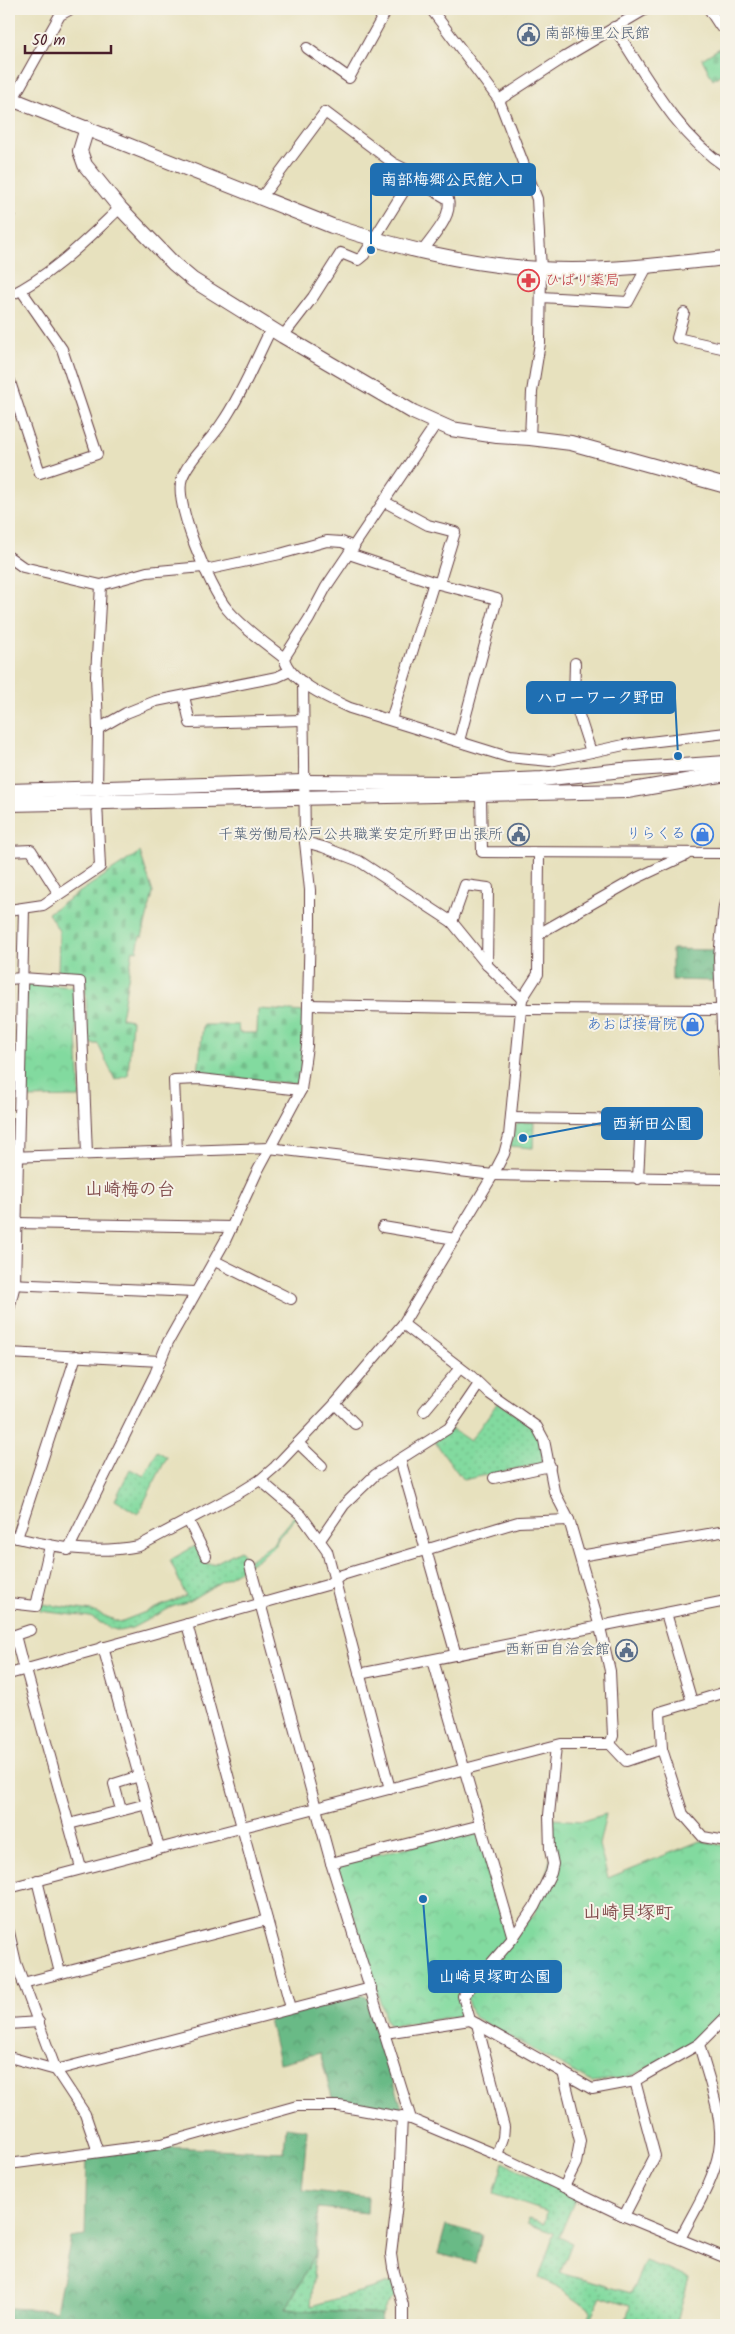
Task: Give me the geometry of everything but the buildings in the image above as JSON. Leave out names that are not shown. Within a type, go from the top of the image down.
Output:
[{"type":"street","points":[[71,9],[62,12],[11,98],[332,226],[422,252],[487,265],[541,269],[597,269],[726,258]]},
{"type":"street","points":[[307,48],[349,78],[388,9]]},
{"type":"street","points":[[431,9],[499,100],[537,199],[541,269],[540,343],[532,392],[530,438]]},
{"type":"street","points":[[499,100],[614,27],[646,9]]},
{"type":"street","points":[[709,9],[720,26]]},
{"type":"street","points":[[614,27],[671,114],[710,156],[726,167]]},
{"type":"street","points":[[261,198],[325,112],[393,163],[411,172],[412,178],[372,239],[364,255],[358,260],[341,253],[313,297],[277,333],[223,422],[193,459],[182,479],[181,494],[184,512],[204,568],[228,609],[284,658],[290,671],[329,699],[350,708],[508,757],[550,761],[624,745],[726,733]]},
{"type":"street","points":[[87,128],[81,143],[80,157],[120,208],[155,246],[193,280],[277,333],[436,424],[467,433],[530,438],[588,447],[726,486]]},
{"type":"street","points":[[412,178],[448,199],[450,206],[447,214],[422,252]]},
{"type":"street","points":[[9,296],[22,290],[61,263],[120,208]]},
{"type":"street","points":[[541,297],[628,302],[648,265]]},
{"type":"street","points":[[9,379],[40,472],[97,454],[62,349],[22,290]]},
{"type":"street","points":[[684,313],[677,338],[726,349]]},
{"type":"street","points":[[284,658],[352,550],[436,424]]},
{"type":"street","points":[[385,502],[428,525],[455,532],[391,720]]},
{"type":"street","points":[[9,557],[23,567],[101,585],[147,572],[204,568],[280,554],[327,541],[342,542],[352,550],[437,583],[497,599],[459,741]]},
{"type":"street","points":[[9,910],[43,905],[100,867],[96,676],[101,585]]},
{"type":"street","points":[[575,663],[574,700],[591,752]]},
{"type":"street","points":[[98,729],[133,710],[156,701],[277,677],[290,671]]},
{"type":"street","points":[[68,1550],[181,1316],[215,1261],[269,1148],[301,1090],[307,1046],[310,890],[304,842],[303,682]]},
{"type":"street","points":[[184,696],[190,723],[302,720]]},
{"type":"street","points":[[550,761],[551,778]]},
{"type":"street","points":[[9,804],[97,795],[303,782],[454,783],[551,778],[622,770],[726,764]]},
{"type":"street","points":[[9,791],[97,795],[303,799],[627,791],[726,774]]},
{"type":"street","points":[[481,794],[482,852],[726,853]]},
{"type":"street","points":[[304,842],[359,861],[452,922],[521,1004]]},
{"type":"street","points":[[9,851],[31,850],[59,894]]},
{"type":"street","points":[[76,1356],[13,1537],[68,1550],[100,1551],[139,1546],[239,1493],[260,1480],[335,1404],[403,1324],[504,1154],[511,1118],[521,1004],[538,974],[540,933],[539,853]]},
{"type":"street","points":[[540,933],[689,853]]},
{"type":"street","points":[[646,854],[647,874]]},
{"type":"street","points":[[452,922],[465,885],[488,888],[487,965]]},
{"type":"street","points":[[726,906],[721,957],[726,1074]]},
{"type":"street","points":[[9,1309],[16,1223],[13,1157],[20,1059],[24,908]]},
{"type":"street","points":[[9,979],[22,978],[80,982],[87,1154]]},
{"type":"street","points":[[308,1005],[521,1004],[724,1011]]},
{"type":"street","points":[[9,1059],[20,1059]]},
{"type":"street","points":[[177,1151],[174,1080],[200,1079],[301,1090]]},
{"type":"street","points":[[511,1118],[641,1120],[638,1179]]},
{"type":"street","points":[[13,1157],[269,1148],[493,1175],[638,1179],[726,1179]]},
{"type":"street","points":[[16,1223],[231,1227]]},
{"type":"street","points":[[383,1227],[455,1239]]},
{"type":"street","points":[[215,1261],[290,1299]]},
{"type":"street","points":[[12,1284],[195,1292]]},
{"type":"street","points":[[403,1324],[537,1427],[544,1440],[554,1490],[569,1520],[600,1627],[610,1671],[613,1736],[610,1744]]},
{"type":"street","points":[[9,1353],[160,1361]]},
{"type":"street","points":[[424,1411],[460,1368]]},
{"type":"street","points":[[320,1540],[327,1527],[358,1490],[375,1475],[450,1428],[479,1384]]},
{"type":"street","points":[[335,1404],[355,1424]]},
{"type":"street","points":[[298,1443],[322,1466]]},
{"type":"street","points":[[400,1459],[456,1655]]},
{"type":"street","points":[[494,1478],[550,1466]]},
{"type":"street","points":[[260,1480],[301,1515],[327,1551],[390,1788]]},
{"type":"street","points":[[188,1520],[206,1556]]},
{"type":"street","points":[[9,1674],[327,1585],[342,1576],[518,1522],[569,1520]]},
{"type":"street","points":[[580,1556],[726,1531]]},
{"type":"street","points":[[9,1603],[36,1606],[50,1546]]},
{"type":"street","points":[[250,1566],[315,1809],[385,2033],[407,2118],[392,2254],[393,2268],[403,2305],[403,2325]]},
{"type":"street","points":[[359,1674],[726,1601]]},
{"type":"street","points":[[666,1613],[692,1702]]},
{"type":"street","points":[[187,1624],[291,2008]]},
{"type":"street","points":[[30,1630],[15,1635],[81,1868]]},
{"type":"street","points":[[103,1647],[159,1848]]},
{"type":"street","points":[[433,1660],[463,1770],[481,1825],[513,1938]]},
{"type":"street","points":[[726,1692],[660,1712],[662,1749],[683,1814],[703,1837],[726,1841]]},
{"type":"street","points":[[9,1888],[556,1746],[610,1744],[626,1761],[662,1749]]},
{"type":"street","points":[[497,2155],[503,2138],[504,2127],[474,2022],[462,1996],[513,1938],[534,1907],[551,1873],[553,1864],[550,1850],[549,1815],[556,1746]]},
{"type":"street","points":[[121,1810],[114,1784],[139,1776]]},
{"type":"street","points":[[69,1824],[147,1804]]},
{"type":"street","points":[[331,1863],[481,1825]]},
{"type":"street","points":[[37,1880],[60,1973]]},
{"type":"street","points":[[23,1983],[267,1920]]},
{"type":"street","points":[[9,1932],[23,1983],[56,2070],[84,2114],[98,2152]]},
{"type":"street","points":[[9,2057],[56,2070],[370,1988]]},
{"type":"street","points":[[385,2033],[474,2022],[592,2088],[635,2080],[698,2044],[726,2017]]},
{"type":"street","points":[[9,2024],[39,2022]]},
{"type":"street","points":[[680,2239],[713,2173],[720,2149],[720,2127],[698,2044]]},
{"type":"street","points":[[563,2072],[580,2141],[576,2163],[564,2187]]},
{"type":"street","points":[[624,2216],[655,2156],[635,2080]]},
{"type":"street","points":[[9,2164],[162,2144],[297,2106],[338,2106],[407,2118],[497,2155],[624,2216],[726,2258]]},
{"type":"green space","points":[[726,44],[726,70],[713,80],[702,59]]},
{"type":"green space","points":[[140,852],[153,893],[142,937],[140,936],[137,951],[133,950],[121,1018],[132,1020],[128,1076],[115,1080],[98,1044],[88,1044],[85,977],[58,975],[59,931],[48,913]]},
{"type":"green space","points":[[672,949],[713,950],[714,981],[672,980]]},
{"type":"green space","points":[[30,983],[72,987],[75,990],[80,1097],[24,1098],[26,986]]},
{"type":"green space","points":[[258,1009],[305,1012],[300,1081],[295,1084],[198,1074],[203,1025],[238,1025],[239,1033],[257,1033]]},
{"type":"green space","points":[[520,1122],[534,1122],[533,1148],[510,1146],[516,1125]]},
{"type":"green space","points":[[498,1402],[538,1430],[544,1463],[463,1480],[435,1442],[452,1429],[470,1441]]},
{"type":"green space","points":[[157,1451],[167,1457],[138,1514],[115,1500],[130,1469],[144,1476]]},
{"type":"green space","points":[[295,1515],[297,1516],[279,1537],[275,1546],[258,1559],[189,1601],[172,1607],[132,1628],[120,1631],[110,1628],[90,1617],[40,1611],[42,1604],[92,1611],[120,1622],[186,1596],[170,1560],[197,1545],[207,1564],[213,1564],[240,1550],[248,1561],[273,1544],[277,1536]]},
{"type":"green space","points":[[606,1814],[599,1845],[608,1878],[700,1841],[726,1846],[726,2010],[694,2041],[633,2076],[592,2082],[474,2017],[467,1999],[469,1994],[535,1913],[553,1849],[552,1819],[582,1821]]},
{"type":"green space","points":[[475,1830],[479,1833],[508,1936],[459,1994],[463,2011],[460,2016],[391,2026],[387,2023],[338,1869],[340,1864]]},
{"type":"green space","points":[[363,1995],[368,1998],[402,2108],[399,2111],[333,2101],[320,2053],[279,2063],[269,2019]]},
{"type":"green space","points":[[286,2127],[307,2130],[302,2190],[368,2197],[367,2213],[318,2208],[315,2254],[286,2309],[382,2315],[380,2325],[9,2325],[9,2308],[56,2310],[71,2238],[85,2236],[87,2156],[167,2147],[284,2152]]},
{"type":"green space","points":[[503,2162],[576,2197],[559,2237],[572,2243],[560,2273],[631,2293],[645,2261],[689,2278],[676,2325],[625,2324],[630,2305],[601,2296],[587,2325],[584,2325],[590,2312],[589,2309],[553,2284],[539,2278],[554,2233],[527,2224],[528,2219],[544,2224],[547,2212],[494,2194]]},
{"type":"green space","points":[[446,2225],[482,2235],[476,2263],[438,2254]]},
{"type":"green space","points":[[315,2254],[311,2306],[393,2282],[397,2295],[386,2306],[382,2315],[286,2309]]},
{"type":"place","name":"南部梅里公民館","points":[[529,34]]},
{"type":"place","name":"南部梅郷公民館入口","points":[[371,250]]},
{"type":"place","name":"ひばり薬局","points":[[529,281]]},
{"type":"place","name":"ハローワーク野田","points":[[678,756]]},
{"type":"place","name":"りらくる","points":[[702,834]]},
{"type":"place","name":"千葉労働局松戸公共職業安定所野田出張所","points":[[519,835]]},
{"type":"place","name":"あおば接骨院","points":[[693,1025]]},
{"type":"place","name":"西新田公園","points":[[523,1138]]},
{"type":"place","name":"西新田自治会館","points":[[626,1650]]},
{"type":"place","name":"山崎貝塚町公園","points":[[423,1899]]},
{"type":"district","name":"山崎梅の台","points":[[130,1190]]},
{"type":"district","name":"山崎貝塚町","points":[[628,1913]]}]
